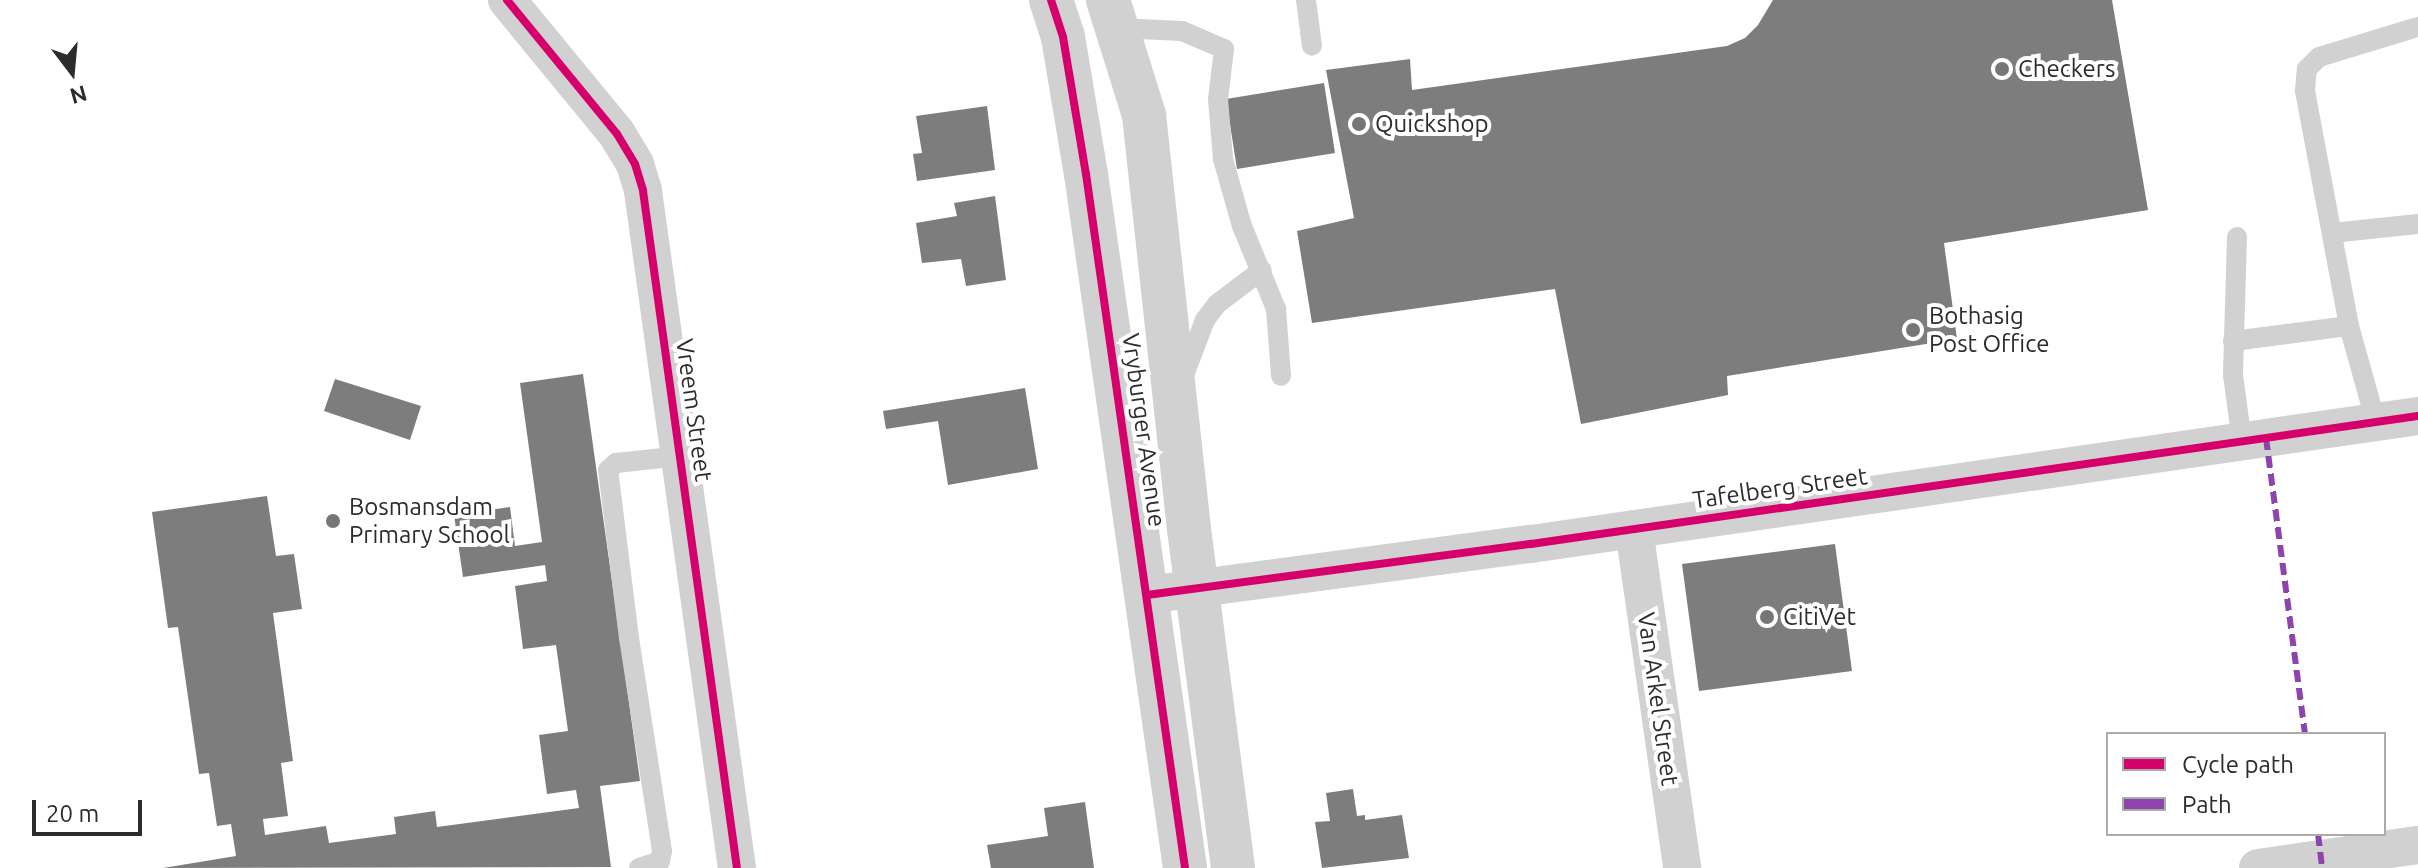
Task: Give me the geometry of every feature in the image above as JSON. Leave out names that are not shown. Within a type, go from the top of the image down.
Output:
[{"type":"street","name":"Vreem Street","points":[[507,0],[617,134],[635,164],[643,191],[737,868]]},
{"type":"street","name":"Vryburger Avenue","points":[[1051,0],[1063,37],[1086,174],[1185,868]]},
{"type":"street","name":"Vryburger Avenue","points":[[1113,14],[1144,115],[1175,405],[1233,868]]},
{"type":"street","name":"Tafelberg Street","points":[[1147,595],[1634,529],[2418,416]]},
{"type":"street","name":"Van Arkel Street","points":[[1634,529],[1682,868]]},
{"type":"street","points":[[2258,868],[2418,845]]},
{"type":"lane","points":[[1306,0],[1312,46]]},
{"type":"lane","points":[[1113,14],[1182,31],[1224,49],[1218,99],[1223,159],[1242,226],[1276,309],[1281,376]]},
{"type":"lane","points":[[2376,423],[2349,326],[2305,90],[2307,69],[2319,57],[2418,27]]},
{"type":"lane","points":[[2332,233],[2418,224]]},
{"type":"lane","points":[[2237,237],[2233,375],[2242,442]]},
{"type":"lane","points":[[1175,405],[1195,338],[1205,320],[1217,304],[1262,270]]},
{"type":"lane","points":[[2233,341],[2349,326]]},
{"type":"lane","points":[[639,868],[660,861],[662,851],[629,638],[608,470],[616,463],[680,456]]},
{"type":"building","points":[[1773,0],[2112,0],[2148,210],[1944,243],[1957,339],[1727,376],[1728,395],[1581,424],[1555,289],[1312,323],[1297,231],[1354,218],[1326,70],[1410,59],[1412,90],[1727,46],[1745,38],[1758,25]]},
{"type":"building","points":[[1324,83],[1335,153],[1237,169],[1226,99]]},
{"type":"building","points":[[987,106],[995,170],[917,181],[913,154],[922,153],[916,116]]},
{"type":"building","points":[[995,196],[1006,280],[966,286],[961,259],[922,263],[916,223],[957,216],[954,203]]},
{"type":"building","points":[[583,374],[640,781],[600,786],[611,867],[163,868],[236,856],[231,824],[217,826],[209,773],[199,774],[178,627],[168,628],[152,512],[267,496],[276,556],[294,554],[302,609],[273,613],[293,761],[281,763],[288,816],[263,819],[265,835],[326,826],[329,843],[396,834],[394,817],[435,811],[437,827],[579,808],[576,790],[547,794],[539,735],[568,731],[556,645],[523,649],[515,586],[547,581],[545,565],[463,577],[454,515],[510,507],[515,546],[542,542],[520,383]]},
{"type":"building","points":[[335,379],[421,406],[410,440],[324,411]]},
{"type":"building","points":[[1025,388],[1038,469],[948,485],[938,421],[886,429],[883,411]]},
{"type":"building","name":"CitiVet","points":[[1835,544],[1852,671],[1699,691],[1682,564]]},
{"type":"building","points":[[1353,789],[1357,816],[1365,815],[1365,820],[1402,815],[1409,858],[1322,868],[1315,822],[1330,821],[1326,793]]},
{"type":"building","points":[[1085,802],[1094,868],[991,868],[987,845],[1048,836],[1044,808]]},
{"type":"marked path","points":[[2266,438],[2305,732]]},
{"type":"marked path","points":[[2318,836],[2322,868]]},
{"type":"cycle path","points":[[507,0],[617,134],[635,164],[643,191],[737,868]]},
{"type":"cycle path","points":[[1051,0],[1063,37],[1086,174],[1185,868]]},
{"type":"cycle path","points":[[1147,595],[1531,544],[2418,416]]},
{"type":"place","name":"Checkers","points":[[2002,69]]},
{"type":"place","name":"Quickshop","points":[[1359,124]]},
{"type":"place","name":"Bothasig Post Office","points":[[1913,330]]},
{"type":"place","name":"Bosmansdam Primary School","points":[[333,521]]},
{"type":"place","name":"CitiVet","points":[[1767,617]]}]
